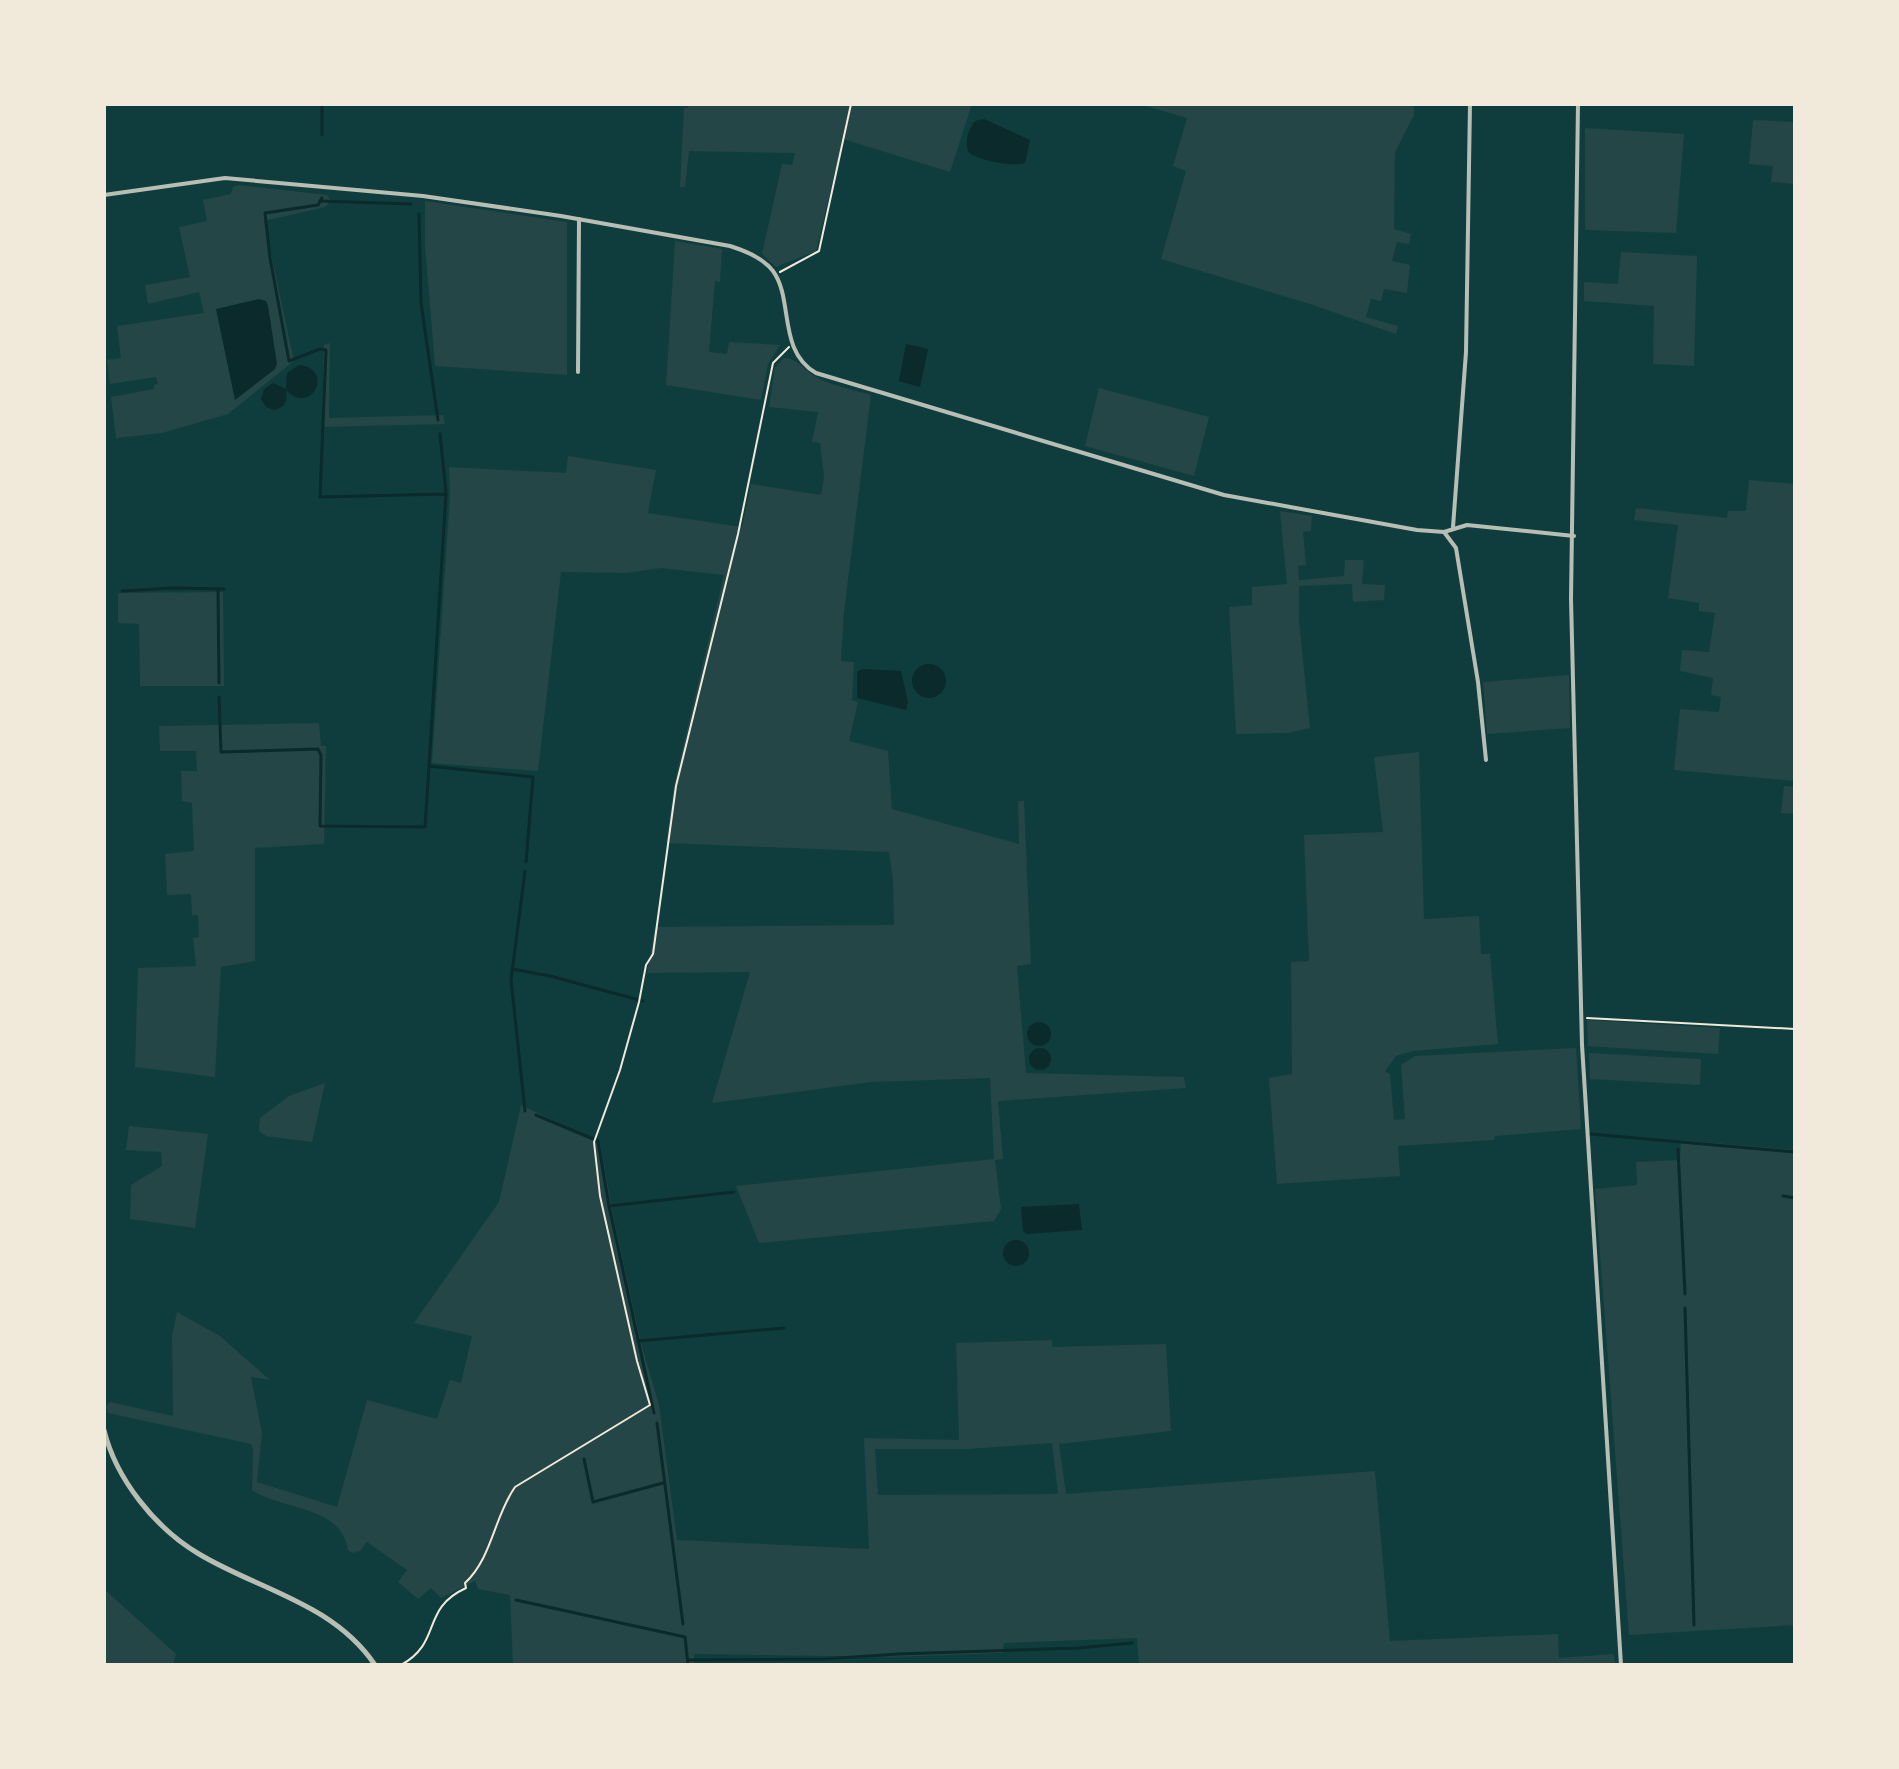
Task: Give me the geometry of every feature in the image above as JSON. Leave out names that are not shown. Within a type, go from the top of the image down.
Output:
[{"type":"street","points":[[1453,527],[1466,352],[1470,104]]},
{"type":"street","points":[[1578,104],[1571,599],[1582,1018],[1591,1210],[1621,1665]]},
{"type":"street","points":[[104,195],[225,178],[423,196],[579,218],[730,246],[755,256],[776,274],[798,358],[816,373],[1224,495],[1417,530],[1444,532],[1467,525],[1574,536]]},
{"type":"street","points":[[578,372],[579,218]]},
{"type":"street","points":[[1444,532],[1456,548],[1478,682],[1486,760]]},
{"type":"street","points":[[104,1430],[110,1455],[131,1488],[164,1527],[198,1553],[305,1603],[336,1625],[375,1665]]},
{"type":"path","points":[[776,274],[819,251],[851,104]]},
{"type":"path","points":[[401,1665],[421,1651],[442,1604],[449,1596],[466,1588],[465,1583],[474,1575],[494,1534],[502,1506],[515,1487],[650,1405],[637,1361],[600,1196],[594,1142],[620,1070],[640,1000],[646,965],[653,954],[676,786],[738,534],[773,363],[793,344]]},
{"type":"path","points":[[1582,1018],[1795,1029]]},
{"type":"shaded area","points":[[688,104],[972,104],[950,172],[843,139],[816,251],[776,267],[762,254],[782,164],[792,165],[795,153],[689,151],[685,187],[680,187],[684,108],[688,108]]},
{"type":"shaded area","points":[[1139,104],[1414,104],[1414,115],[1395,152],[1394,229],[1411,234],[1409,244],[1397,242],[1392,261],[1410,265],[1407,293],[1384,289],[1381,301],[1371,299],[1366,317],[1398,326],[1396,334],[1310,304],[1161,259],[1186,171],[1173,166],[1187,118]]},
{"type":"shaded area","points":[[984,119],[1030,140],[1025,163],[997,162],[969,153],[967,141],[970,128],[975,121]]},
{"type":"shaded area","points":[[1753,120],[1795,122],[1795,184],[1771,182],[1773,166],[1749,164]]},
{"type":"shaded area","points":[[1585,128],[1684,134],[1676,233],[1585,230]]},
{"type":"shaded area","points":[[239,185],[327,195],[331,201],[325,207],[264,221],[294,361],[228,414],[162,433],[116,438],[111,397],[154,389],[154,385],[158,384],[156,377],[110,384],[107,360],[121,358],[117,326],[204,313],[199,292],[148,304],[145,285],[190,277],[179,227],[207,221],[203,200],[231,194],[233,187]]},
{"type":"shaded area","points":[[425,201],[567,222],[567,375],[435,366],[425,246]]},
{"type":"shaded area","points":[[675,241],[722,249],[720,282],[715,281],[709,352],[727,354],[729,342],[780,345],[768,364],[761,400],[666,385]]},
{"type":"shaded area","points":[[1621,252],[1697,256],[1694,366],[1653,364],[1654,306],[1584,301],[1584,282],[1618,284]]},
{"type":"shaded area","points":[[259,299],[266,301],[268,306],[277,364],[275,369],[235,400],[216,309]]},
{"type":"shaded area","points":[[330,343],[329,418],[443,415],[445,424],[322,427],[324,345]]},
{"type":"shaded area","points":[[906,344],[928,349],[920,387],[899,381]]},
{"type":"shaded area","points":[[784,358],[793,360],[823,380],[871,395],[844,612],[841,661],[854,662],[852,700],[858,702],[849,741],[888,751],[892,809],[1019,844],[1018,801],[1024,801],[1031,964],[1017,966],[1026,1073],[1184,1077],[1186,1088],[998,1101],[1003,1159],[995,1160],[1001,1209],[994,1221],[759,1243],[736,1186],[994,1159],[990,1078],[871,1082],[712,1103],[750,972],[647,973],[655,927],[894,925],[889,852],[666,843],[674,785],[724,575],[661,568],[626,573],[561,572],[538,771],[432,763],[450,495],[449,467],[566,473],[568,456],[656,470],[648,513],[742,527],[751,484],[821,495],[824,477],[820,443],[812,442],[818,412],[769,407],[775,367]]},
{"type":"shaded area","points":[[299,365],[310,368],[316,374],[316,389],[304,398],[286,390],[284,405],[274,410],[266,407],[261,399],[264,389],[273,383],[286,389],[287,373]]},
{"type":"shaded area","points":[[1099,388],[1209,417],[1194,476],[1085,446]]},
{"type":"shaded area","points":[[1749,480],[1795,484],[1795,781],[1674,770],[1680,709],[1719,712],[1721,697],[1711,695],[1713,678],[1680,671],[1682,650],[1709,652],[1715,613],[1699,611],[1699,603],[1668,598],[1678,525],[1634,520],[1636,508],[1727,518],[1728,511],[1746,511]]},
{"type":"shaded area","points":[[1280,511],[1312,516],[1311,531],[1303,532],[1306,565],[1298,566],[1299,580],[1344,576],[1345,560],[1364,560],[1362,584],[1385,585],[1384,600],[1353,602],[1352,584],[1299,586],[1299,621],[1310,728],[1288,733],[1236,734],[1229,607],[1252,605],[1252,587],[1287,584]]},
{"type":"shaded area","points":[[223,592],[224,686],[140,686],[139,624],[118,623],[118,593]]},
{"type":"shaded area","points":[[929,664],[941,669],[946,681],[941,693],[929,698],[917,693],[912,681],[917,669]]},
{"type":"shaded area","points":[[862,669],[901,671],[908,702],[906,710],[857,698],[857,672]]},
{"type":"shaded area","points":[[1569,675],[1570,728],[1487,734],[1483,682]]},
{"type":"shaded area","points":[[319,723],[321,746],[326,746],[324,844],[255,848],[255,961],[221,967],[215,1077],[135,1067],[138,968],[196,966],[193,938],[199,937],[198,915],[192,915],[191,894],[167,895],[165,854],[194,851],[192,803],[182,801],[181,771],[197,771],[196,751],[160,751],[159,726]]},
{"type":"shaded area","points":[[1419,752],[1424,919],[1479,916],[1481,954],[1490,954],[1498,1044],[1413,1051],[1396,1056],[1385,1071],[1390,1074],[1394,1120],[1405,1119],[1401,1065],[1415,1056],[1576,1048],[1581,1129],[1495,1136],[1494,1140],[1398,1146],[1400,1176],[1277,1184],[1269,1078],[1292,1074],[1291,962],[1309,961],[1304,835],[1383,832],[1374,757]]},
{"type":"shaded area","points":[[1784,786],[1795,787],[1795,814],[1781,813]]},
{"type":"shaded area","points":[[1587,1020],[1720,1028],[1718,1054],[1588,1046]]},
{"type":"shaded area","points":[[1039,1022],[1047,1026],[1051,1034],[1047,1042],[1039,1046],[1031,1042],[1027,1034],[1031,1026]]},
{"type":"shaded area","points":[[1036,1048],[1044,1048],[1051,1059],[1044,1070],[1036,1070],[1029,1063],[1029,1055]]},
{"type":"shaded area","points":[[1589,1053],[1701,1059],[1700,1085],[1590,1079]]},
{"type":"shaded area","points":[[325,1083],[312,1142],[266,1136],[259,1131],[260,1118],[289,1096]]},
{"type":"shaded area","points":[[521,1105],[600,1142],[641,1343],[659,1405],[677,1540],[869,1549],[864,1438],[959,1440],[956,1343],[1052,1340],[1052,1347],[1166,1344],[1171,1431],[1059,1444],[1066,1494],[1375,1471],[1390,1641],[1558,1634],[1559,1658],[1614,1654],[1615,1665],[1139,1665],[1137,1638],[1004,1643],[1003,1653],[890,1657],[694,1654],[694,1665],[513,1665],[510,1595],[478,1589],[475,1581],[441,1598],[431,1588],[418,1599],[398,1582],[407,1570],[367,1542],[360,1551],[352,1553],[343,1535],[323,1517],[252,1490],[251,1444],[108,1413],[106,1407],[110,1402],[173,1416],[172,1336],[177,1312],[220,1336],[270,1380],[251,1377],[262,1433],[257,1482],[337,1507],[367,1400],[437,1419],[450,1380],[461,1383],[472,1336],[414,1323],[499,1202]],"holes":[[[1052,1443],[1058,1494],[878,1495],[875,1449],[967,1449]]]},
{"type":"shaded area","points":[[129,1126],[208,1134],[195,1228],[130,1219],[131,1185],[162,1166],[161,1152],[126,1150]]},
{"type":"shaded area","points":[[1681,1140],[1795,1150],[1795,1625],[1629,1635],[1595,1189],[1637,1185],[1636,1162],[1680,1160]]},
{"type":"shaded area","points":[[1079,1204],[1082,1230],[1027,1234],[1023,1231],[1021,1207]]},
{"type":"shaded area","points":[[1016,1240],[1025,1244],[1029,1253],[1025,1262],[1016,1266],[1007,1262],[1003,1253],[1007,1244]]},
{"type":"shaded area","points":[[104,1589],[176,1654],[173,1665],[104,1665]]},
{"type":"waterway","points":[[322,104],[322,135]]},
{"type":"waterway","points":[[322,198],[318,205],[265,213],[289,361],[320,349],[326,350],[320,497],[446,494],[429,766],[533,777],[526,862]]},
{"type":"waterway","points":[[320,201],[411,204]]},
{"type":"waterway","points":[[419,214],[421,303],[438,420]]},
{"type":"waterway","points":[[440,434],[446,493]]},
{"type":"waterway","points":[[122,591],[224,589]]},
{"type":"waterway","points":[[218,590],[219,683]]},
{"type":"waterway","points":[[219,697],[221,752],[318,749],[321,755],[320,826],[425,827],[429,766]]},
{"type":"waterway","points":[[525,871],[511,980],[525,1111]]},
{"type":"waterway","points":[[512,969],[643,1001]]},
{"type":"waterway","points":[[536,1115],[598,1141],[654,1413]]},
{"type":"waterway","points":[[1590,1134],[1795,1152]]},
{"type":"waterway","points":[[1678,1149],[1685,1294]]},
{"type":"waterway","points":[[609,1206],[734,1192]]},
{"type":"waterway","points":[[1783,1196],[1795,1198]]},
{"type":"waterway","points":[[1685,1308],[1694,1625]]},
{"type":"waterway","points":[[638,1341],[784,1328]]},
{"type":"waterway","points":[[657,1423],[683,1624]]},
{"type":"waterway","points":[[584,1459],[593,1502],[663,1483]]},
{"type":"waterway","points":[[516,1600],[685,1637],[688,1665]]},
{"type":"waterway","points":[[688,1660],[824,1659],[1132,1643]]}]
